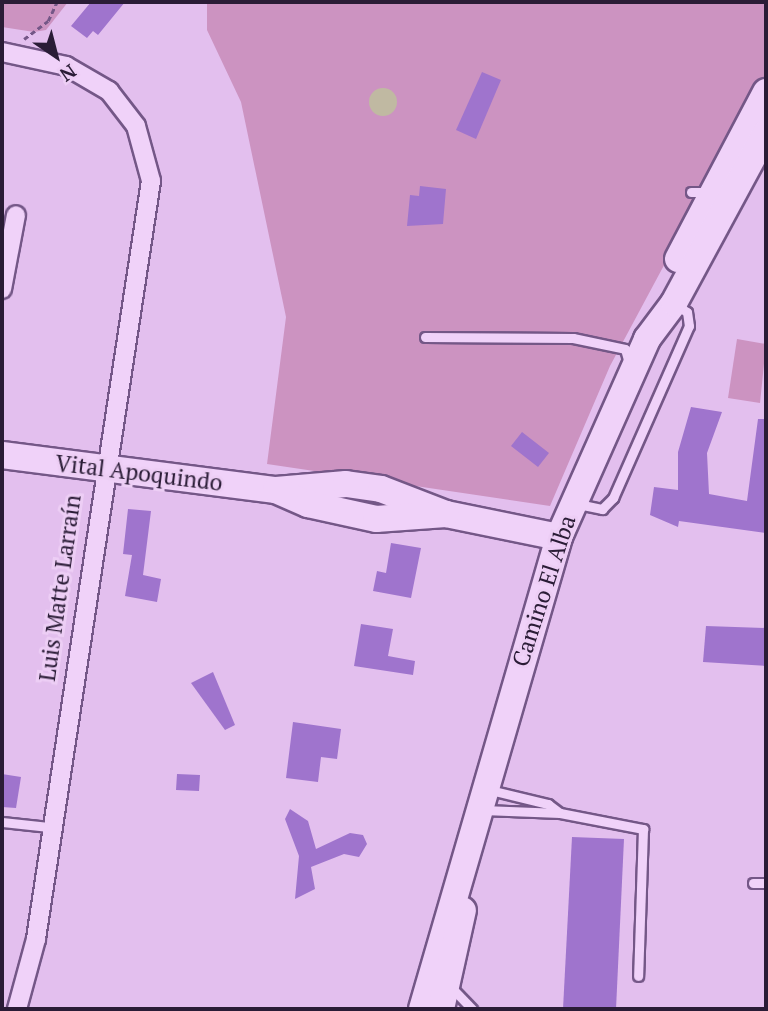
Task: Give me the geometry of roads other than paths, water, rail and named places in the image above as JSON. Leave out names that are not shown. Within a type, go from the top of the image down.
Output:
[{"type":"main road","name":"Camino El Alba","points":[[439,1003],[485,800],[559,537],[701,192],[765,94]]},
{"type":"main road","name":"Camino El Alba","points":[[634,353],[674,303],[764,142]]},
{"type":"main road","name":"Vital Apoquindo","points":[[2,456],[276,490],[353,516],[446,514],[559,537]]},
{"type":"main road","name":"Camino El Alba","points":[[439,1003],[472,853]]},
{"type":"street","name":"Luis Matte Larraín","points":[[10,48],[66,66],[96,81],[129,114],[147,153],[151,181],[102,470],[49,827],[36,939],[17,1009]]},
{"type":"street","points":[[764,142],[755,136],[765,94]]},
{"type":"street","points":[[2,289],[16,215]]},
{"type":"lane","points":[[573,503],[601,509],[613,498],[689,326],[687,313],[674,303]]},
{"type":"lane","points":[[425,337],[524,334],[634,353]]},
{"type":"lane","points":[[485,800],[548,804],[560,813]]},
{"type":"lane","points":[[485,800],[643,828],[638,976]]},
{"type":"lane","points":[[2,822],[49,827]]},
{"type":"lane","points":[[753,883],[766,883]]},
{"type":"lane","points":[[439,1003],[472,1009]]}]
